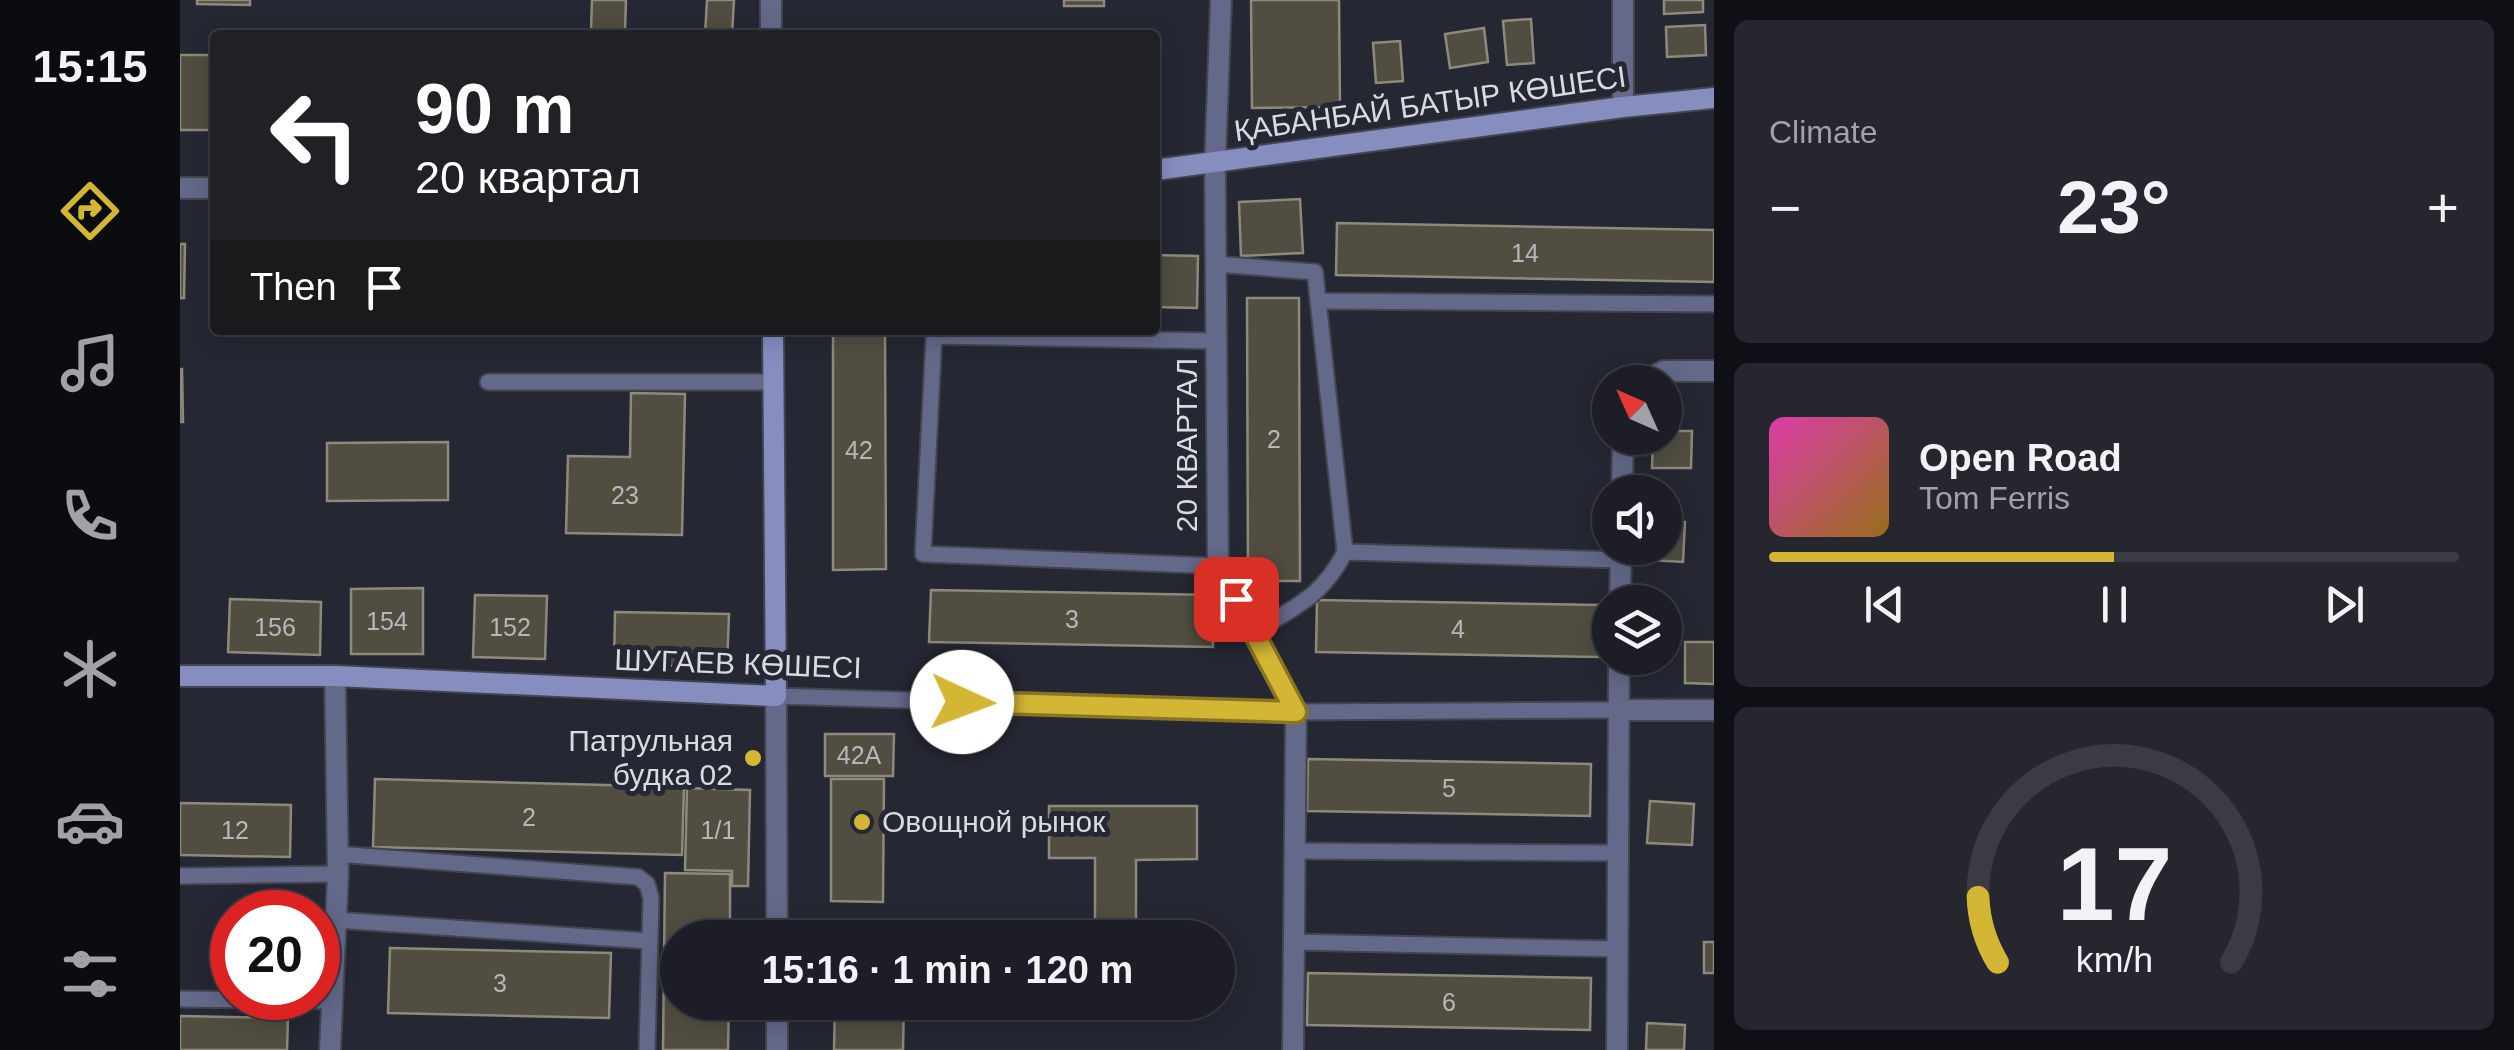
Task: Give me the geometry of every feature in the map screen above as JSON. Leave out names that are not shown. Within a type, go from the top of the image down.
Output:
[{"type":"main road","name":"ҚАБАНБАЙ БАТЫР КӨШЕСІ","points":[[1160,170],[1714,98]]},
{"type":"main road","points":[[773,335],[776,696]]},
{"type":"main road","name":"ШУГАЕВ КӨШЕСІ","points":[[180,676],[334,676],[776,696]]},
{"type":"street","points":[[771,0],[772,30]]},
{"type":"street","name":"20 КВАРТАЛ","points":[[1221,0],[1215,164],[1218,566],[1296,712],[1292,1050]]},
{"type":"street","points":[[1623,0],[1624,107]]},
{"type":"street","points":[[180,188],[210,188]]},
{"type":"street","points":[[1682,371],[1714,371]]},
{"type":"street","points":[[1617,1050],[1619,675]]},
{"type":"street","points":[[334,676],[336,890]]},
{"type":"street","points":[[776,696],[777,920]]},
{"type":"street","name":"ШУГАЕВ КӨШЕСІ","points":[[1618,710],[1714,710]]},
{"type":"street","points":[[330,1050],[331,1020]]},
{"type":"street","points":[[777,1020],[777,1050]]},
{"type":"lane","points":[[1215,264],[1315,272],[1346,552],[1331,579],[1254,632]]},
{"type":"lane","points":[[1318,301],[1714,304]]},
{"type":"lane","points":[[1216,341],[934,336],[923,554],[1218,566]]},
{"type":"lane","points":[[488,382],[772,382]]},
{"type":"lane","points":[[1346,552],[1592,554]]},
{"type":"lane","name":"ШУГАЕВ КӨШЕСІ","points":[[776,696],[1296,712],[1618,710]]},
{"type":"lane","points":[[1295,851],[1617,853]]},
{"type":"lane","points":[[180,876],[337,864],[638,877],[646,884],[651,898],[647,1050]]},
{"type":"lane","points":[[340,920],[650,941]]},
{"type":"lane","points":[[1294,942],[1618,949]]},
{"type":"lane","points":[[180,999],[210,999]]},
{"type":"building","points":[[197,0],[250,0],[250,5],[197,4]]},
{"type":"building","points":[[592,0],[626,0],[625,30],[591,30]]},
{"type":"building","points":[[707,0],[734,0],[732,30],[705,30]]},
{"type":"building","points":[[1064,0],[1104,0],[1104,6],[1064,6]]},
{"type":"building","points":[[1251,0],[1339,0],[1340,107],[1252,108]]},
{"type":"building","points":[[1664,0],[1703,0],[1703,12],[1664,14]]},
{"type":"building","points":[[1531,19],[1534,63],[1507,65],[1503,21]]},
{"type":"building","points":[[1705,25],[1706,55],[1667,57],[1666,27]]},
{"type":"building","points":[[1484,28],[1488,62],[1450,68],[1445,34]]},
{"type":"building","points":[[1400,41],[1403,81],[1376,83],[1373,43]]},
{"type":"building","points":[[180,55],[210,55],[210,130],[180,130]]},
{"type":"building","points":[[1300,199],[1303,253],[1241,256],[1239,202]]},
{"type":"building","points":[[1337,223],[1714,230],[1714,282],[1336,275]]},
{"type":"building","points":[[180,244],[185,244],[184,298],[180,298]]},
{"type":"building","points":[[1160,255],[1198,256],[1197,308],[1160,307]]},
{"type":"building","points":[[1247,298],[1299,298],[1300,581],[1248,581]]},
{"type":"building","points":[[833,335],[885,335],[886,569],[833,570]]},
{"type":"building","points":[[182,369],[183,422],[180,422]]},
{"type":"building","points":[[631,393],[685,394],[682,535],[566,533],[568,456],[630,457]]},
{"type":"building","points":[[1682,431],[1692,431],[1691,468],[1652,468],[1652,455],[1682,455]]},
{"type":"building","points":[[448,442],[448,500],[327,501],[327,443]]},
{"type":"building","points":[[1682,522],[1685,522],[1682,562]]},
{"type":"building","points":[[423,588],[423,654],[351,654],[351,589]]},
{"type":"building","points":[[931,590],[1214,595],[1213,647],[929,642]]},
{"type":"building","points":[[475,595],[547,596],[545,659],[473,657]]},
{"type":"building","points":[[230,599],[321,602],[320,655],[228,652]]},
{"type":"building","points":[[1317,600],[1592,605],[1592,657],[1316,652]]},
{"type":"building","points":[[615,612],[729,614],[727,667],[614,665]]},
{"type":"building","points":[[1685,642],[1714,642],[1714,684],[1685,683]]},
{"type":"building","points":[[825,734],[894,734],[893,776],[825,776]]},
{"type":"building","points":[[1308,759],[1591,764],[1590,816],[1307,811]]},
{"type":"building","points":[[375,779],[684,787],[682,855],[373,847]]},
{"type":"building","points":[[831,779],[884,779],[883,902],[831,901]]},
{"type":"building","points":[[687,788],[750,790],[748,886],[732,886],[732,871],[685,870]]},
{"type":"building","points":[[1650,801],[1694,804],[1692,845],[1647,843]]},
{"type":"building","points":[[180,803],[291,805],[290,857],[180,855]]},
{"type":"building","points":[[1049,806],[1197,806],[1197,859],[1136,860],[1136,920],[1095,920],[1095,858],[1049,858]]},
{"type":"building","points":[[665,873],[730,874],[730,920],[664,920]]},
{"type":"building","points":[[1704,942],[1714,942],[1714,973],[1704,973]]},
{"type":"building","points":[[390,948],[611,953],[609,1018],[388,1013]]},
{"type":"building","points":[[1308,973],[1591,978],[1590,1030],[1307,1025]]},
{"type":"building","points":[[180,1016],[288,1020],[287,1050],[180,1050]]},
{"type":"building","points":[[663,1020],[729,1020],[728,1050],[663,1050]]},
{"type":"building","points":[[835,1020],[904,1020],[903,1050],[834,1050]]},
{"type":"building","points":[[1647,1023],[1685,1025],[1684,1050],[1646,1050]]},
{"type":"place","name":"Патрульная будка 02","points":[[753,758]]},
{"type":"place","name":"Овощной рынок","points":[[862,822]]},
{"type":"route","points":[[962,702],[1296,712],[1236,599]]}]
